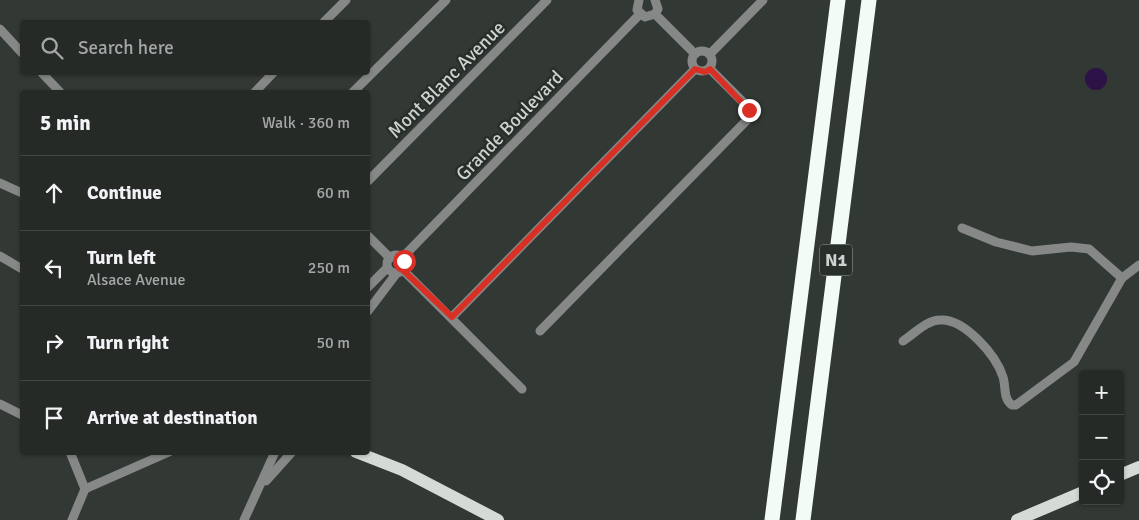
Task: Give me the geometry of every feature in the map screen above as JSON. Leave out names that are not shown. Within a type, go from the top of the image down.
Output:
[{"type":"highway","name":"N1","points":[[772,520],[838,0]]},
{"type":"highway","name":"N1","points":[[803,520],[869,0]]},
{"type":"main road","points":[[364,455],[402,470],[498,520]]},
{"type":"main road","points":[[1124,473],[1139,467]]},
{"type":"main road","points":[[1017,520],[1079,494]]},
{"type":"street","points":[[326,20],[346,0]]},
{"type":"street","points":[[356,90],[446,0]]},
{"type":"street","name":"Mont Blanc Avenue","points":[[370,179],[548,0]]},
{"type":"street","points":[[639,0],[637,10],[640,14],[650,17],[658,9],[655,0]]},
{"type":"street","points":[[710,54],[763,0]]},
{"type":"street","name":"Grande Boulevard","points":[[402,258],[640,14]]},
{"type":"street","points":[[655,14],[695,54]]},
{"type":"street","points":[[0,29],[20,51]]},
{"type":"street","points":[[700,51],[710,54],[713,58],[710,69],[705,72],[695,69],[692,64],[695,54],[700,51]]},
{"type":"street","points":[[452,317],[695,69]]},
{"type":"street","points":[[540,331],[748,118],[750,113],[747,106],[710,69]]},
{"type":"street","points":[[44,75],[58,90]]},
{"type":"street","points":[[257,90],[271,75]]},
{"type":"street","points":[[0,183],[20,192]]},
{"type":"street","points":[[962,228],[996,242],[1032,251],[1071,247],[1089,249],[1122,278]]},
{"type":"street","points":[[370,238],[390,258]]},
{"type":"street","points":[[370,308],[405,265],[402,258],[397,255],[390,258]]},
{"type":"street","points":[[0,256],[20,268]]},
{"type":"street","points":[[370,285],[387,268],[390,258]]},
{"type":"street","points":[[903,341],[936,320],[948,320],[960,326],[977,338],[991,355],[1003,377],[1007,400],[1012,405],[1016,405],[1074,362],[1122,278],[1139,265]]},
{"type":"street","points":[[387,268],[399,272],[452,317],[522,389]]},
{"type":"street","points":[[0,404],[20,414]]},
{"type":"street","points":[[71,455],[85,489]]},
{"type":"street","points":[[72,520],[85,489],[163,455]]},
{"type":"street","points":[[244,520],[261,487],[274,455]]},
{"type":"street","points":[[261,487],[289,455]]},
{"type":"shaded area","points":[[1096,68],[1104,71],[1107,79],[1104,87],[1096,90],[1088,87],[1085,79],[1088,71]]},
{"type":"route","points":[[404,261],[403,270],[452,317],[695,69],[700,72],[710,69],[749,110]]}]
